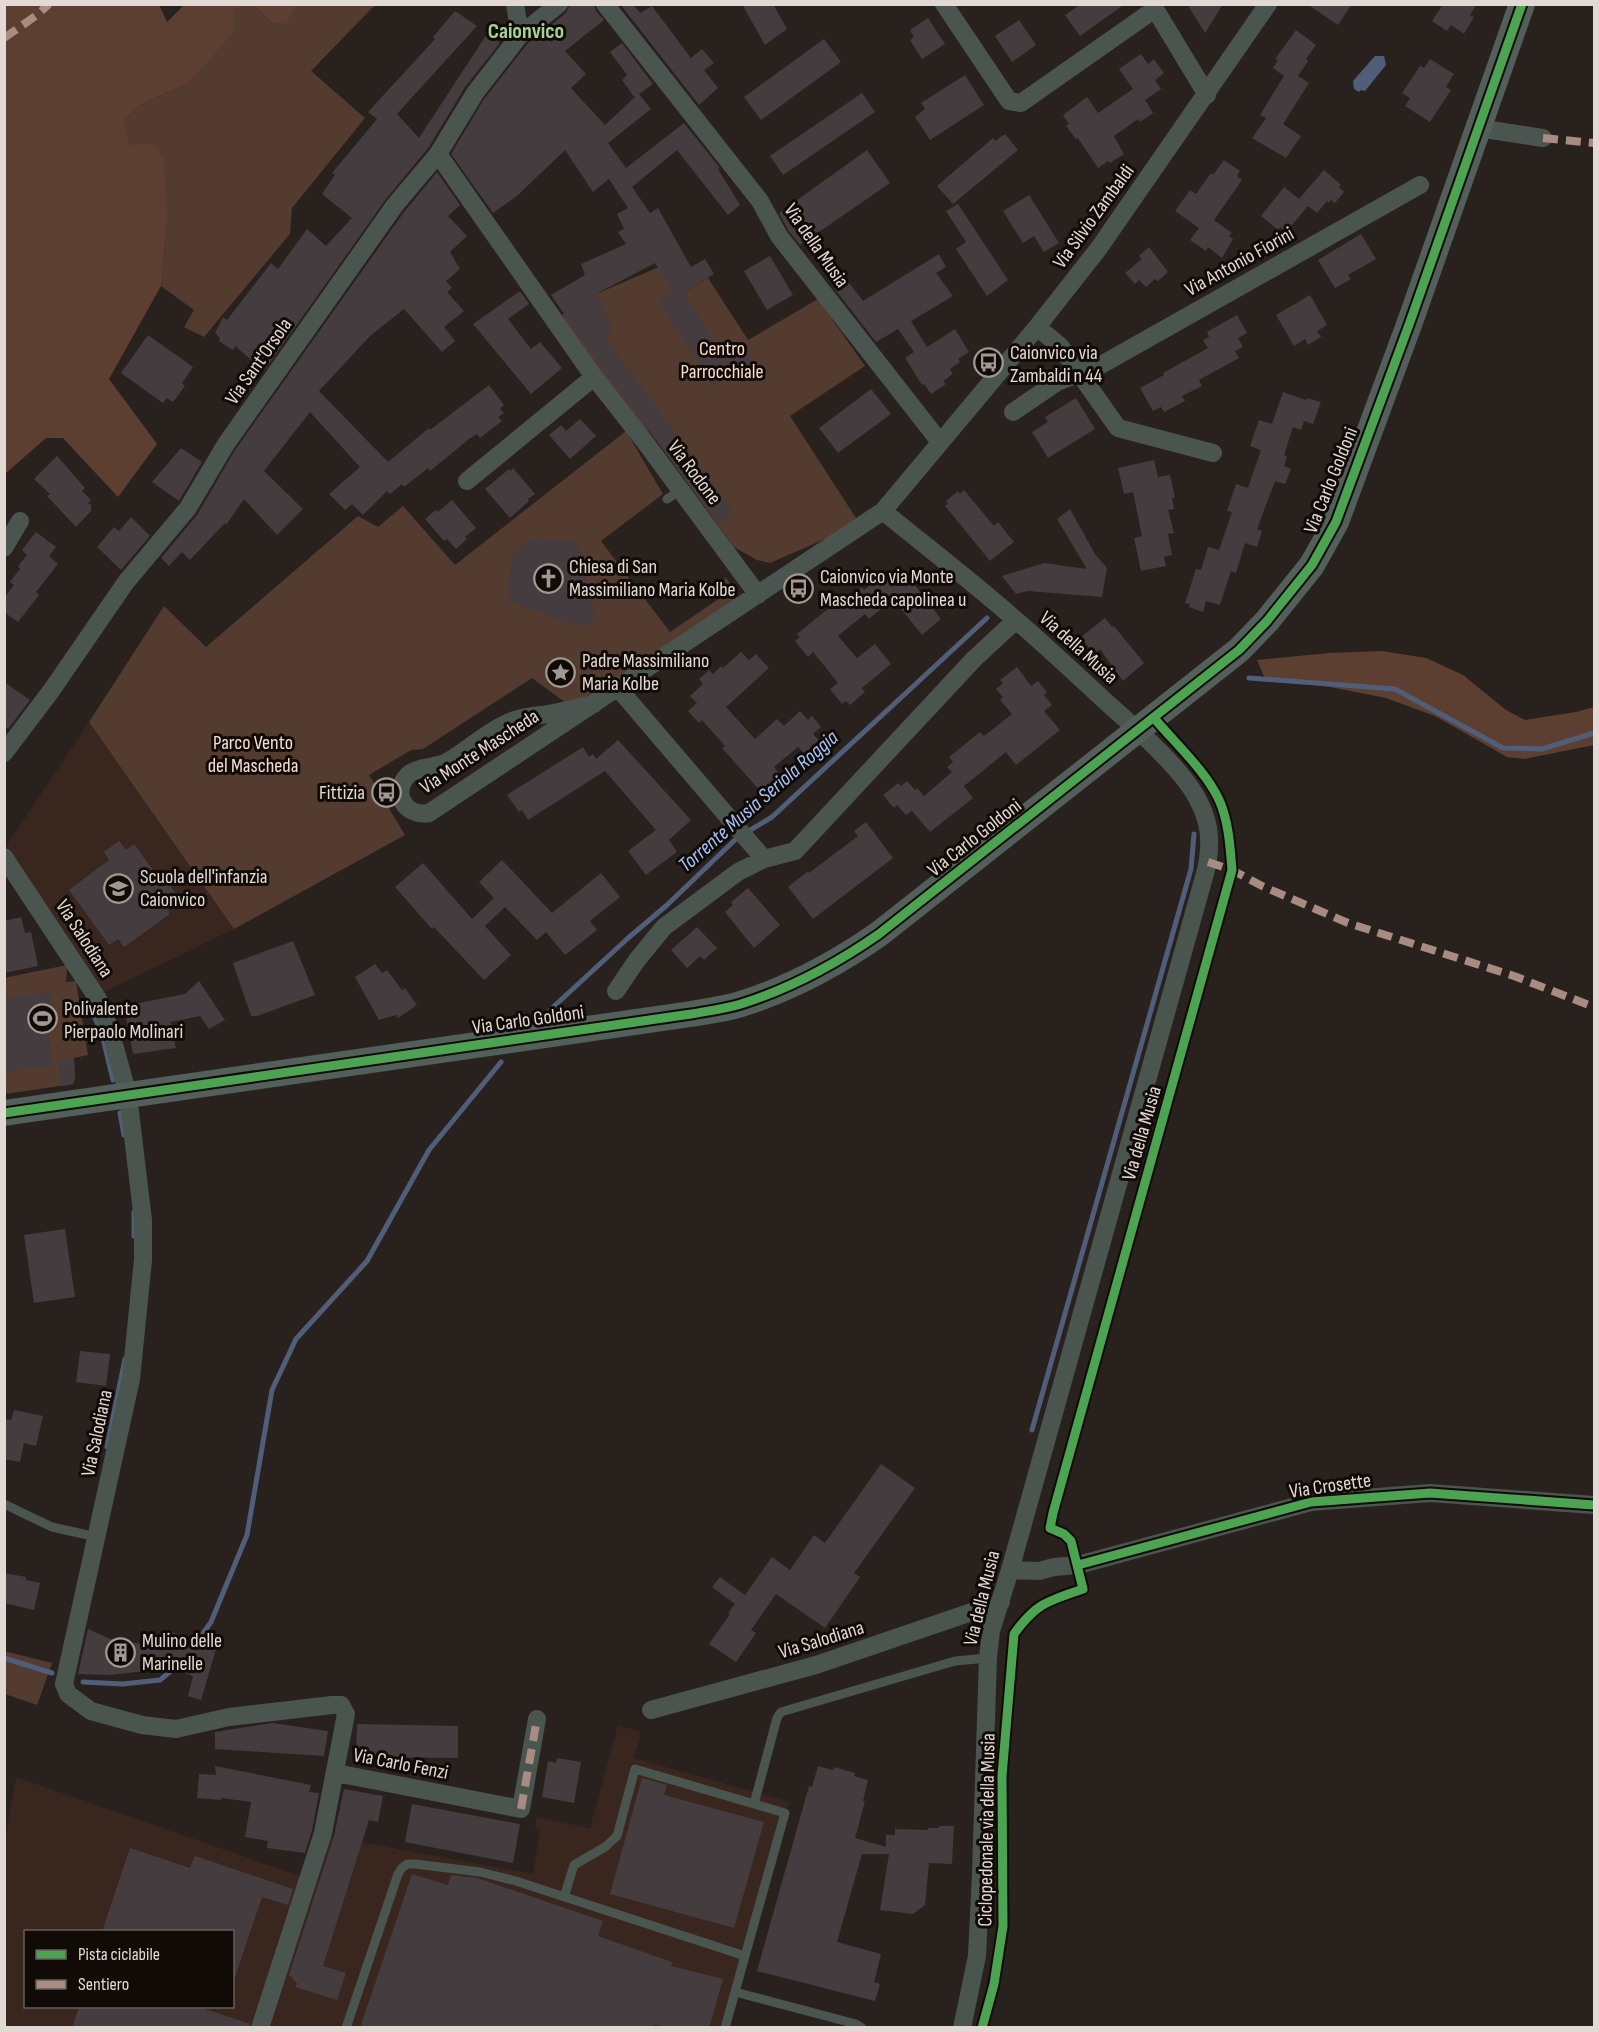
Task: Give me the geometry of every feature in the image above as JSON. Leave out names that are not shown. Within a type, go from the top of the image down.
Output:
[{"type":"street","points":[[515,4],[520,35]]},
{"type":"street","name":"Via Sant'Orsola","points":[[4,753],[51,691],[126,582],[188,508],[240,425],[395,205],[438,154],[476,93],[520,35],[559,4]]},
{"type":"street","name":"Via della Musia","points":[[605,4],[760,201],[779,236],[940,442]]},
{"type":"street","points":[[944,4],[1009,101],[1021,104],[1154,7],[1207,95]]},
{"type":"street","name":"Via Silvio Zambaldi","points":[[940,442],[1037,327],[1099,248],[1268,4]]},
{"type":"street","name":"Via Carlo Goldoni","points":[[4,1113],[691,1014],[740,1004],[781,990],[845,958],[879,934],[1239,650],[1267,621],[1312,565],[1336,522],[1522,4]]},
{"type":"street","points":[[1478,128],[1543,138]]},
{"type":"street","name":"Via Rodone","points":[[438,154],[674,495],[758,595]]},
{"type":"street","name":"Via Antonio Fiorini","points":[[1013,412],[1057,382],[1101,365],[1420,185]]},
{"type":"street","points":[[1037,327],[1060,346],[1118,428],[1213,453]]},
{"type":"street","points":[[467,481],[594,377]]},
{"type":"street","points":[[883,511],[940,442]]},
{"type":"street","name":"Via della Musia","points":[[883,511],[1016,620],[1138,731],[1179,774],[1200,802],[1208,828],[1210,845],[1208,862],[991,1631],[976,1956],[962,2028]]},
{"type":"street","name":"Via Monte Mascheda","points":[[594,704],[548,714],[524,716],[504,724],[445,763],[409,775],[401,789],[402,801],[409,810],[418,814],[429,813],[594,704],[758,595],[883,511]]},
{"type":"street","points":[[4,548],[20,521]]},
{"type":"street","points":[[616,991],[664,927],[738,872],[764,859],[795,851],[974,659],[1016,620]]},
{"type":"street","points":[[618,688],[764,859]]},
{"type":"street","name":"Via Salodiana","points":[[4,856],[98,999],[110,1030],[128,1095],[143,1220],[143,1260],[131,1379],[64,1684],[68,1694],[91,1711],[142,1725],[176,1729],[228,1717],[341,1705],[346,1714],[336,1773]]},
{"type":"street","name":"Via Crosette","points":[[1010,1570],[1039,1571],[1078,1565],[1311,1502],[1430,1492],[1594,1505]]},
{"type":"street","name":"Via Salodiana","points":[[651,1710],[816,1665],[1001,1602]]},
{"type":"street","name":"Via Carlo Fenzi","points":[[260,2028],[323,1833],[336,1773],[521,1809],[537,1719]]},
{"type":"lane","points":[[4,1504],[52,1527],[97,1537]]},
{"type":"lane","points":[[754,1804],[777,1718],[781,1712],[955,1661],[988,1658]]},
{"type":"lane","points":[[564,1897],[574,1865],[604,1847],[617,1836],[635,1769],[785,1813],[725,2028]]},
{"type":"lane","points":[[346,2028],[398,1874],[407,1864],[480,1872],[745,1956]]},
{"type":"lane","points":[[735,1992],[856,2024],[862,2028]]},
{"type":"shaded area","points":[[5,4],[159,5],[167,22],[184,5],[247,5],[234,9],[234,32],[189,83],[140,105],[124,121],[129,145],[153,144],[164,158],[167,223],[161,286],[109,379],[157,444],[118,497],[63,438],[46,438],[5,474]]},
{"type":"shaded area","points":[[253,5],[295,5],[296,8],[286,23],[272,23]]},
{"type":"shaded area","points":[[1382,651],[1426,658],[1463,675],[1506,710],[1525,720],[1594,707],[1594,745],[1524,759],[1507,757],[1435,716],[1386,698],[1325,686],[1266,681],[1257,660],[1329,653]]},
{"type":"shaded area","name":"Scuola dell'infanzia Caionvico","points":[[89,722],[234,929],[104,992],[6,846]]},
{"type":"shaded area","points":[[618,1725],[641,1732],[634,1758],[789,1802],[730,2027],[672,2028],[654,2025],[653,2028],[261,2028],[323,1835],[533,1874],[540,1829],[535,1828],[537,1817],[590,1828]]},
{"type":"shaded area","points":[[16,1777],[303,1877],[250,2027],[5,2028],[5,1841]]},
{"type":"green space","points":[[253,5],[272,23],[285,23],[296,8],[295,5],[377,5],[311,71],[365,118],[292,208],[290,234],[204,337],[184,327],[194,310],[161,286],[167,223],[128,145],[124,121],[140,105],[189,83],[233,32],[234,8]]},
{"type":"green space","name":"Centro Parrocchiale","points":[[659,267],[676,297],[708,278],[748,340],[818,299],[865,366],[790,416],[856,518],[834,535],[770,563],[757,560],[734,547],[651,433],[626,407],[603,377],[562,315],[596,294]]},
{"type":"green space","name":"Parco Vento del Mascheda","points":[[626,431],[663,494],[601,541],[670,632],[720,598],[725,577],[737,596],[726,609],[582,701],[566,703],[532,678],[423,749],[411,750],[369,775],[405,835],[234,929],[89,722],[164,606],[206,647],[358,516],[378,527],[403,506],[455,565]]},
{"type":"green space","name":"Polivalente Pierpaolo Molinari","points":[[67,965],[66,982],[76,981],[88,1055],[74,1058],[75,1079],[73,1084],[5,1094],[4,978]]},
{"type":"green space","points":[[4,1651],[52,1663],[37,1705],[5,1694]]},
{"type":"water","points":[[1375,56],[1384,56],[1386,65],[1365,91],[1359,92],[1354,89],[1353,81]]},
{"type":"building","points":[[570,4],[594,4],[596,11],[604,20],[565,51],[586,74],[571,88],[605,125],[635,97],[622,80],[627,75],[610,52],[622,43],[653,84],[639,94],[651,109],[608,143],[626,168],[684,123],[720,168],[718,169],[740,205],[728,215],[677,150],[632,187],[650,213],[658,208],[691,267],[705,259],[714,274],[683,293],[728,362],[746,351],[753,366],[735,376],[733,373],[713,385],[657,299],[672,290],[655,263],[596,294],[614,330],[605,337],[733,512],[719,523],[603,370],[551,295],[585,275],[581,264],[626,244],[618,232],[624,229],[617,214],[628,208],[609,179],[593,192],[565,150],[518,195],[493,213],[451,154],[484,99],[528,43],[566,13]]},
{"type":"building","points":[[620,4],[633,4],[640,13],[652,6],[691,58],[702,49],[714,63],[704,70],[718,88],[699,105]]},
{"type":"building","points":[[742,4],[773,4],[787,29],[765,45]]},
{"type":"building","points":[[1081,4],[1125,4],[1080,36],[1065,15]]},
{"type":"building","points":[[1187,4],[1223,4],[1205,33]]},
{"type":"building","points":[[1307,4],[1352,4],[1338,25]]},
{"type":"building","points":[[1443,4],[1477,4],[1470,15],[1474,17],[1464,34],[1451,25],[1447,31],[1432,21]]},
{"type":"building","points":[[455,11],[477,26],[397,114],[419,138],[487,34],[500,43],[465,87],[429,147],[386,199],[264,371],[235,346],[233,350],[219,341],[220,338],[215,333],[223,317],[227,320],[271,263],[278,269],[307,229],[326,246],[352,218],[322,194],[335,175],[332,173],[377,119],[368,112],[435,39],[433,37]]},
{"type":"building","points":[[928,18],[945,44],[922,59],[910,40],[914,37],[910,30]]},
{"type":"building","points":[[1019,20],[1036,45],[1012,62],[995,36]]},
{"type":"building","points":[[1296,30],[1316,45],[1298,76],[1309,83],[1283,124],[1301,136],[1286,158],[1252,138],[1266,118],[1260,115],[1284,76],[1273,68],[1278,60],[1275,59]]},
{"type":"building","points":[[824,39],[841,62],[761,120],[744,97]]},
{"type":"building","points":[[1141,54],[1148,64],[1154,59],[1164,73],[1155,80],[1161,89],[1145,100],[1153,113],[1140,122],[1138,119],[1114,136],[1124,154],[1098,168],[1078,138],[1076,139],[1066,126],[1069,124],[1063,115],[1087,97],[1098,113],[1133,89],[1119,69]]},
{"type":"building","points":[[1430,59],[1454,74],[1446,87],[1451,90],[1430,122],[1405,106],[1410,98],[1402,93],[1420,66],[1424,68]]},
{"type":"building","points":[[965,75],[984,105],[930,140],[915,117],[925,109],[921,103]]},
{"type":"building","points":[[862,93],[875,112],[783,175],[770,156]]},
{"type":"building","points":[[1005,134],[1018,150],[953,204],[937,186],[993,138],[995,141]]},
{"type":"building","points":[[867,150],[890,183],[800,245],[788,230],[779,213]]},
{"type":"building","points":[[1224,160],[1240,171],[1237,176],[1242,180],[1214,220],[1232,233],[1229,236],[1233,239],[1222,258],[1208,247],[1206,251],[1190,240],[1199,228],[1175,211],[1190,190],[1196,194]]},
{"type":"building","points":[[1324,170],[1341,185],[1339,187],[1344,192],[1335,203],[1331,200],[1329,203],[1327,201],[1317,213],[1299,199]]},
{"type":"building","points":[[437,172],[460,205],[448,216],[467,236],[450,252],[460,269],[446,281],[452,288],[447,292],[464,311],[444,327],[455,341],[442,352],[404,309],[370,336],[319,391],[388,462],[429,428],[430,430],[489,385],[504,405],[500,408],[504,413],[498,417],[502,421],[480,438],[477,434],[469,439],[430,471],[428,468],[404,487],[402,484],[390,494],[387,491],[363,515],[352,504],[345,510],[329,494],[360,467],[310,412],[264,471],[303,509],[277,535],[244,499],[226,525],[225,523],[190,560],[182,552],[169,566],[161,558],[197,515],[235,450],[404,212]]},
{"type":"building","points":[[1284,187],[1308,206],[1286,232],[1280,227],[1278,230],[1261,216]]},
{"type":"building","points":[[1029,195],[1059,243],[1044,252],[1034,236],[1023,243],[1003,211]]},
{"type":"building","points":[[958,204],[1008,280],[987,296],[956,249],[966,242],[946,211]]},
{"type":"building","points":[[1361,234],[1376,259],[1348,275],[1351,279],[1335,288],[1318,260]]},
{"type":"building","points":[[1149,247],[1168,272],[1158,281],[1155,279],[1146,287],[1139,280],[1135,284],[1125,273],[1142,259],[1139,256]]},
{"type":"building","points":[[939,254],[946,267],[936,273],[953,296],[911,321],[927,347],[955,329],[969,352],[958,359],[960,362],[950,369],[953,374],[943,381],[946,384],[931,394],[924,384],[922,385],[905,358],[914,352],[898,329],[876,342],[834,288],[846,279],[863,301]]},
{"type":"building","points":[[770,256],[793,295],[767,310],[744,271]]},
{"type":"building","points":[[520,291],[529,304],[508,319],[531,349],[540,342],[562,368],[531,394],[473,324]]},
{"type":"building","points":[[1310,295],[1327,325],[1317,331],[1321,337],[1308,345],[1305,339],[1294,346],[1276,315]]},
{"type":"building","points":[[1237,315],[1247,333],[1238,338],[1243,347],[1235,351],[1239,358],[1199,380],[1202,386],[1182,396],[1185,401],[1164,412],[1161,407],[1153,411],[1140,388],[1208,348],[1203,340],[1209,337],[1207,332]]},
{"type":"building","points":[[148,335],[193,367],[182,383],[185,386],[173,402],[167,398],[163,403],[121,373]]},
{"type":"building","points":[[871,389],[891,414],[838,453],[819,428]]},
{"type":"building","points":[[1283,392],[1306,400],[1307,398],[1321,402],[1313,424],[1304,421],[1301,430],[1293,427],[1284,455],[1287,456],[1284,466],[1291,469],[1285,484],[1275,481],[1257,529],[1262,531],[1257,547],[1245,543],[1236,573],[1231,571],[1220,605],[1206,601],[1203,612],[1189,607],[1190,604],[1185,603],[1196,569],[1201,570],[1208,547],[1219,550],[1232,512],[1227,511],[1236,484],[1248,488],[1261,450],[1250,446],[1259,420],[1272,424]]},
{"type":"building","points":[[1076,398],[1095,429],[1048,458],[1032,432],[1048,422],[1045,417]]},
{"type":"building","points":[[580,419],[596,436],[570,459],[549,435],[561,425],[566,431]]},
{"type":"building","points":[[181,448],[202,462],[179,501],[152,482]]},
{"type":"building","points":[[57,456],[85,488],[82,491],[91,500],[88,503],[91,505],[91,511],[76,527],[47,496],[50,494],[34,479]]},
{"type":"building","points":[[1154,460],[1158,477],[1170,475],[1175,498],[1172,498],[1174,509],[1168,510],[1174,533],[1168,534],[1172,555],[1164,557],[1166,566],[1141,571],[1134,538],[1142,536],[1133,492],[1124,494],[1118,468]]},
{"type":"building","points":[[513,468],[535,494],[510,518],[485,489]]},
{"type":"building","points":[[964,490],[994,526],[998,522],[1014,542],[990,561],[945,506],[948,504],[946,501],[958,491],[960,494]]},
{"type":"building","points":[[452,500],[476,528],[456,549],[447,539],[444,541],[425,519]]},
{"type":"building","points":[[1070,509],[1095,554],[1107,568],[1102,597],[1028,591],[1016,594],[1002,576],[1044,563],[1087,569],[1057,519]]},
{"type":"building","points":[[131,517],[150,536],[121,570],[97,547],[114,527],[119,531]]},
{"type":"building","points":[[36,532],[56,547],[49,556],[58,564],[36,592],[39,595],[18,622],[4,612],[4,598],[14,585],[10,582],[20,569],[18,566],[27,555],[22,550]]},
{"type":"building","name":"Chiesa di San Massimiliano Maria Kolbe","points":[[534,538],[578,541],[594,611],[590,623],[577,626],[508,601],[512,554]]},
{"type":"building","points":[[895,574],[901,580],[907,575],[941,619],[922,635],[893,599],[869,619],[865,614],[838,636],[857,658],[875,644],[891,664],[862,688],[865,692],[850,705],[846,701],[842,704],[830,689],[838,683],[813,652],[808,657],[795,641],[800,637],[797,634],[834,604],[837,607],[862,587],[864,590],[876,580],[881,585]]},
{"type":"building","points":[[1105,618],[1144,663],[1123,681],[1100,649],[1094,655],[1081,637]]},
{"type":"building","points":[[741,652],[749,660],[756,654],[769,668],[726,707],[755,739],[777,719],[784,726],[800,711],[808,720],[812,716],[821,727],[813,734],[821,742],[806,755],[798,747],[774,767],[781,776],[762,793],[722,748],[725,746],[702,720],[699,723],[688,711],[697,703],[690,696],[703,684],[699,679],[709,670],[713,674],[721,666],[723,668]]},
{"type":"building","points":[[1017,667],[1031,686],[1038,681],[1047,692],[1044,695],[1052,705],[1044,711],[1060,730],[1016,765],[1006,752],[964,786],[973,798],[930,832],[912,811],[906,815],[897,805],[894,808],[883,795],[898,783],[901,786],[907,781],[924,796],[952,772],[947,767],[953,762],[949,757],[980,732],[984,736],[1012,714],[1000,700],[1003,697],[996,689],[1003,683],[1000,680]]},
{"type":"building","points":[[4,682],[30,700],[8,729],[4,725]]},
{"type":"building","points":[[618,740],[691,820],[669,840],[677,852],[646,875],[628,851],[656,830],[605,771],[528,820],[522,810],[519,812],[507,795],[583,747],[589,757],[593,754],[596,759]]},
{"type":"building","points":[[866,822],[893,858],[813,919],[788,887],[858,836],[854,831]]},
{"type":"building","points":[[119,841],[126,850],[134,844],[163,884],[167,881],[181,901],[168,910],[170,914],[124,947],[118,939],[109,945],[69,890],[109,860],[104,852]]},
{"type":"building","points":[[502,860],[552,913],[601,873],[620,897],[590,921],[597,930],[565,955],[546,932],[537,940],[505,907],[485,926],[511,955],[484,980],[434,927],[432,929],[395,887],[423,863],[472,919],[494,898],[479,882]]},
{"type":"building","points":[[748,888],[780,925],[754,948],[725,912],[733,905],[731,902]]},
{"type":"building","points":[[21,917],[25,933],[31,932],[38,966],[4,973],[4,921]]},
{"type":"building","points":[[697,927],[717,948],[704,960],[700,956],[687,968],[671,950]]},
{"type":"building","points":[[293,941],[315,995],[257,1016],[251,1016],[233,963]]},
{"type":"building","points":[[375,964],[382,973],[387,970],[402,990],[405,988],[417,1005],[398,1018],[396,1015],[379,1020],[355,977]]},
{"type":"building","points":[[199,981],[225,1020],[209,1029],[200,1016],[171,1022],[176,1048],[133,1054],[124,1006],[185,994]]},
{"type":"building","points":[[49,992],[54,1019],[46,1021],[53,1065],[4,1072],[4,998]]},
{"type":"building","points":[[74,1058],[75,1079],[73,1084],[61,1086],[57,1059]]},
{"type":"building","points":[[65,1229],[75,1297],[34,1303],[24,1235]]},
{"type":"building","points":[[80,1351],[110,1354],[106,1386],[76,1382]]},
{"type":"building","points":[[14,1410],[43,1416],[36,1446],[24,1443],[20,1462],[4,1459],[4,1419],[11,1420]]},
{"type":"building","points":[[881,1464],[915,1488],[854,1573],[860,1577],[825,1628],[776,1594],[751,1630],[756,1633],[736,1662],[709,1644],[735,1604],[712,1587],[720,1577],[745,1595],[772,1557],[790,1570],[814,1535],[825,1543]]},
{"type":"building","points":[[4,1573],[26,1577],[26,1580],[40,1583],[34,1610],[4,1603]]},
{"type":"building","points":[[88,1629],[117,1642],[162,1645],[167,1630],[182,1636],[181,1640],[216,1649],[201,1700],[188,1696],[193,1676],[147,1659],[146,1671],[109,1675],[78,1674]]},
{"type":"building","points":[[272,1723],[328,1731],[324,1756],[215,1749],[215,1732]]},
{"type":"building","points":[[357,1724],[458,1726],[458,1758],[356,1757]]},
{"type":"building","points":[[557,1758],[581,1762],[574,1803],[542,1797],[548,1761],[556,1763]]},
{"type":"building","points":[[215,1766],[311,1785],[309,1792],[319,1793],[305,1853],[267,1848],[268,1841],[245,1837],[251,1802],[222,1798],[221,1800],[197,1798],[199,1774],[216,1775]]},
{"type":"building","points":[[818,1766],[833,1770],[834,1767],[855,1773],[854,1776],[868,1780],[855,1838],[886,1847],[886,1835],[895,1835],[895,1829],[928,1830],[928,1828],[939,1828],[939,1826],[954,1826],[952,1864],[929,1863],[925,1905],[913,1914],[880,1910],[889,1854],[862,1854],[837,1942],[881,1954],[874,1982],[880,1984],[875,2001],[757,1971],[809,1786],[812,1787]]},
{"type":"building","points":[[642,1778],[667,1785],[664,1795],[764,1822],[734,1928],[610,1894]]},
{"type":"building","points":[[344,1789],[383,1796],[378,1822],[369,1820],[323,1966],[346,1973],[337,2000],[295,1987],[297,1983],[289,1975],[334,1836]]},
{"type":"building","points":[[412,1804],[520,1824],[513,1863],[405,1842]]},
{"type":"building","points":[[130,1848],[190,1868],[195,1856],[293,1889],[288,1905],[262,1897],[235,1977],[234,1930],[103,1930]]},
{"type":"building","points":[[412,1874],[448,1885],[451,1875],[477,1878],[603,1921],[598,1936],[672,1962],[671,1966],[723,1979],[709,2028],[672,2028],[654,2025],[653,2028],[360,2028]]},
{"type":"building","points":[[79,2008],[202,2008],[250,2024],[249,2028],[72,2028]]},
{"type":"waterway","name":"Torrente Musia Seriola Roggia","points":[[747,832],[772,817],[987,618]]},
{"type":"waterway","name":"Torrente Musia Seriola Roggia","points":[[1249,678],[1395,689],[1503,748],[1542,749],[1594,733]]},
{"type":"waterway","points":[[1032,1430],[1191,869],[1194,834]]},
{"type":"waterway","name":"Torrente Musia Seriola Roggia","points":[[550,1010],[667,905],[739,836]]},
{"type":"waterway","points":[[88,1002],[102,1034],[113,1080]]},
{"type":"waterway","name":"Torrente Musia Seriola Roggia","points":[[192,1649],[211,1622],[247,1535],[272,1390],[296,1339],[367,1261],[429,1150],[501,1062]]},
{"type":"waterway","points":[[120,1113],[124,1135]]},
{"type":"waterway","points":[[134,1212],[134,1236]]},
{"type":"waterway","points":[[107,1447],[125,1359]]},
{"type":"waterway","name":"Torrente Musia Seriola Roggia","points":[[4,1658],[52,1673]]},
{"type":"waterway","name":"Torrente Musia Seriola Roggia","points":[[83,1682],[123,1684],[160,1680],[178,1665]]},
{"type":"marked path","points":[[4,38],[49,4]]},
{"type":"marked path","points":[[1543,138],[1594,143]]},
{"type":"marked path","points":[[1208,862],[1232,870],[1262,886],[1348,923],[1514,976],[1594,1007]]},
{"type":"marked path","points":[[521,1809],[537,1719]]},
{"type":"cycle path","points":[[4,1113],[722,1009],[760,998],[796,983],[879,934],[1239,650],[1267,621],[1312,565],[1336,522],[1410,322],[1522,4]]},
{"type":"cycle path","name":"Ciclopedonale via della Musia","points":[[982,2028],[994,1984],[1003,1926],[1002,1776],[1014,1634],[1036,1609],[1083,1589],[1071,1541],[1064,1534],[1050,1528],[1053,1513],[1232,870],[1229,836],[1220,802],[1199,769],[1154,718]]},
{"type":"cycle path","points":[[1078,1565],[1311,1502],[1430,1493],[1594,1505]]},
{"type":"place","name":"Caionvico via Zambaldi n 44","points":[[989,363]]},
{"type":"place","name":"Chiesa di San Massimiliano Maria Kolbe","points":[[548,578]]},
{"type":"place","name":"Caionvico via Monte Mascheda capolinea u","points":[[799,588]]},
{"type":"place","name":"Padre Massimiliano Maria Kolbe","points":[[561,672]]},
{"type":"place","name":"Fittizia","points":[[386,792]]},
{"type":"place","name":"Scuola dell'infanzia Caionvico","points":[[119,888]]},
{"type":"place","name":"Polivalente Pierpaolo Molinari","points":[[43,1019]]},
{"type":"place","name":"Mulino delle Marinelle","points":[[121,1652]]},
{"type":"district","name":"Caionvico","points":[[526,30]]}]
